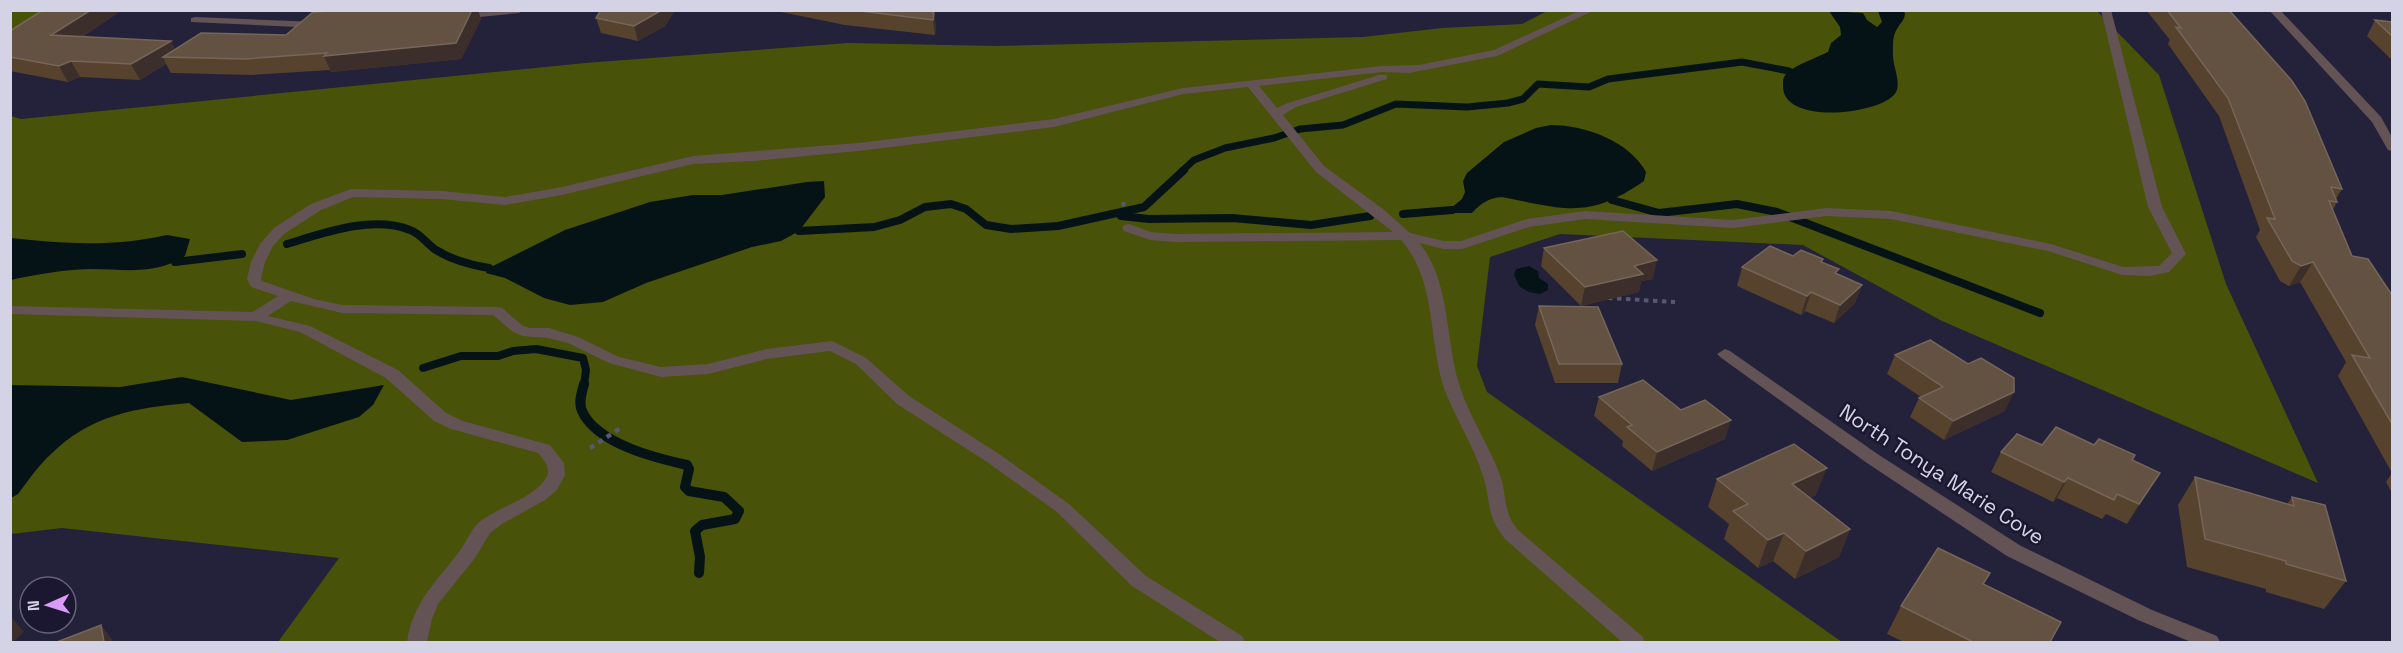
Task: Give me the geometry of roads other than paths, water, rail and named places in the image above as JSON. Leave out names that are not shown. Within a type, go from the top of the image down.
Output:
[{"type":"street","points":[[446,17],[519,10]]},
{"type":"street","points":[[1279,118],[1292,105],[1344,88],[1418,68],[1497,53],[1590,10]]},
{"type":"street","points":[[1129,228],[1137,233],[1183,238],[1317,239],[1405,236],[1444,245],[1462,245],[1527,223],[1585,216],[1733,224],[1826,212],[1891,215],[2051,248],[2122,271],[2150,272],[2164,269],[2179,254],[2155,207],[2106,10]]},
{"type":"street","points":[[2274,10],[2377,120],[2392,147]]},
{"type":"street","points":[[195,20],[287,25],[335,24]]},
{"type":"street","points":[[1235,642],[1139,581],[1063,507],[993,458],[903,400],[861,361],[832,346],[767,354],[708,369],[661,372],[615,360],[573,340],[549,333],[528,333],[518,329],[497,311],[342,309],[311,303],[256,284],[254,279],[258,262],[267,244],[279,231],[316,207],[351,193],[441,195],[505,201],[562,191],[693,160],[858,147],[1054,123],[1183,91],[1418,68]]},
{"type":"street","points":[[1251,83],[1320,169],[1378,212],[1420,253],[1430,274],[1452,387],[1492,476],[1501,522],[1512,535],[1635,642]]},
{"type":"street","points":[[2377,120],[2392,122]]},
{"type":"street","points":[[256,317],[288,296]]},
{"type":"street","points":[[10,310],[256,317],[305,329],[392,374],[440,417],[457,425],[544,449],[556,459],[558,468],[552,481],[544,492],[485,526],[423,614],[417,642]]},
{"type":"street","name":"North Tonya Marie Cove","points":[[1725,354],[1874,459],[2014,551],[2145,615],[2211,642]]},
{"type":"waterway","points":[[1182,171],[1194,160],[1225,148],[1274,138],[1300,129],[1343,125],[1396,104],[1467,107],[1508,103],[1523,99],[1538,84],[1589,87],[1608,79],[1742,62],[1789,71]]},
{"type":"waterway","points":[[799,231],[874,227],[900,220],[925,207],[951,204],[966,209],[986,225],[1011,229],[1058,226],[1144,207],[1184,170]]},
{"type":"waterway","points":[[1612,200],[1659,213],[1737,204],[1777,212],[2040,313]]},
{"type":"waterway","points":[[1403,214],[1452,210]]},
{"type":"waterway","points":[[1121,216],[1149,219],[1232,218],[1311,225],[1370,216]]},
{"type":"waterway","points":[[287,244],[348,227],[380,224],[410,230],[448,257],[489,268]]},
{"type":"waterway","points":[[175,262],[242,254]]},
{"type":"waterway","points":[[423,368],[461,356],[498,356],[513,351],[536,349],[583,358],[586,370],[584,385]]},
{"type":"waterway","points":[[584,384],[580,401],[581,408],[590,423],[600,432],[628,448],[687,465],[689,469],[685,487],[689,491],[724,497],[739,511],[735,519],[702,525],[695,531],[700,557],[699,573]]}]
